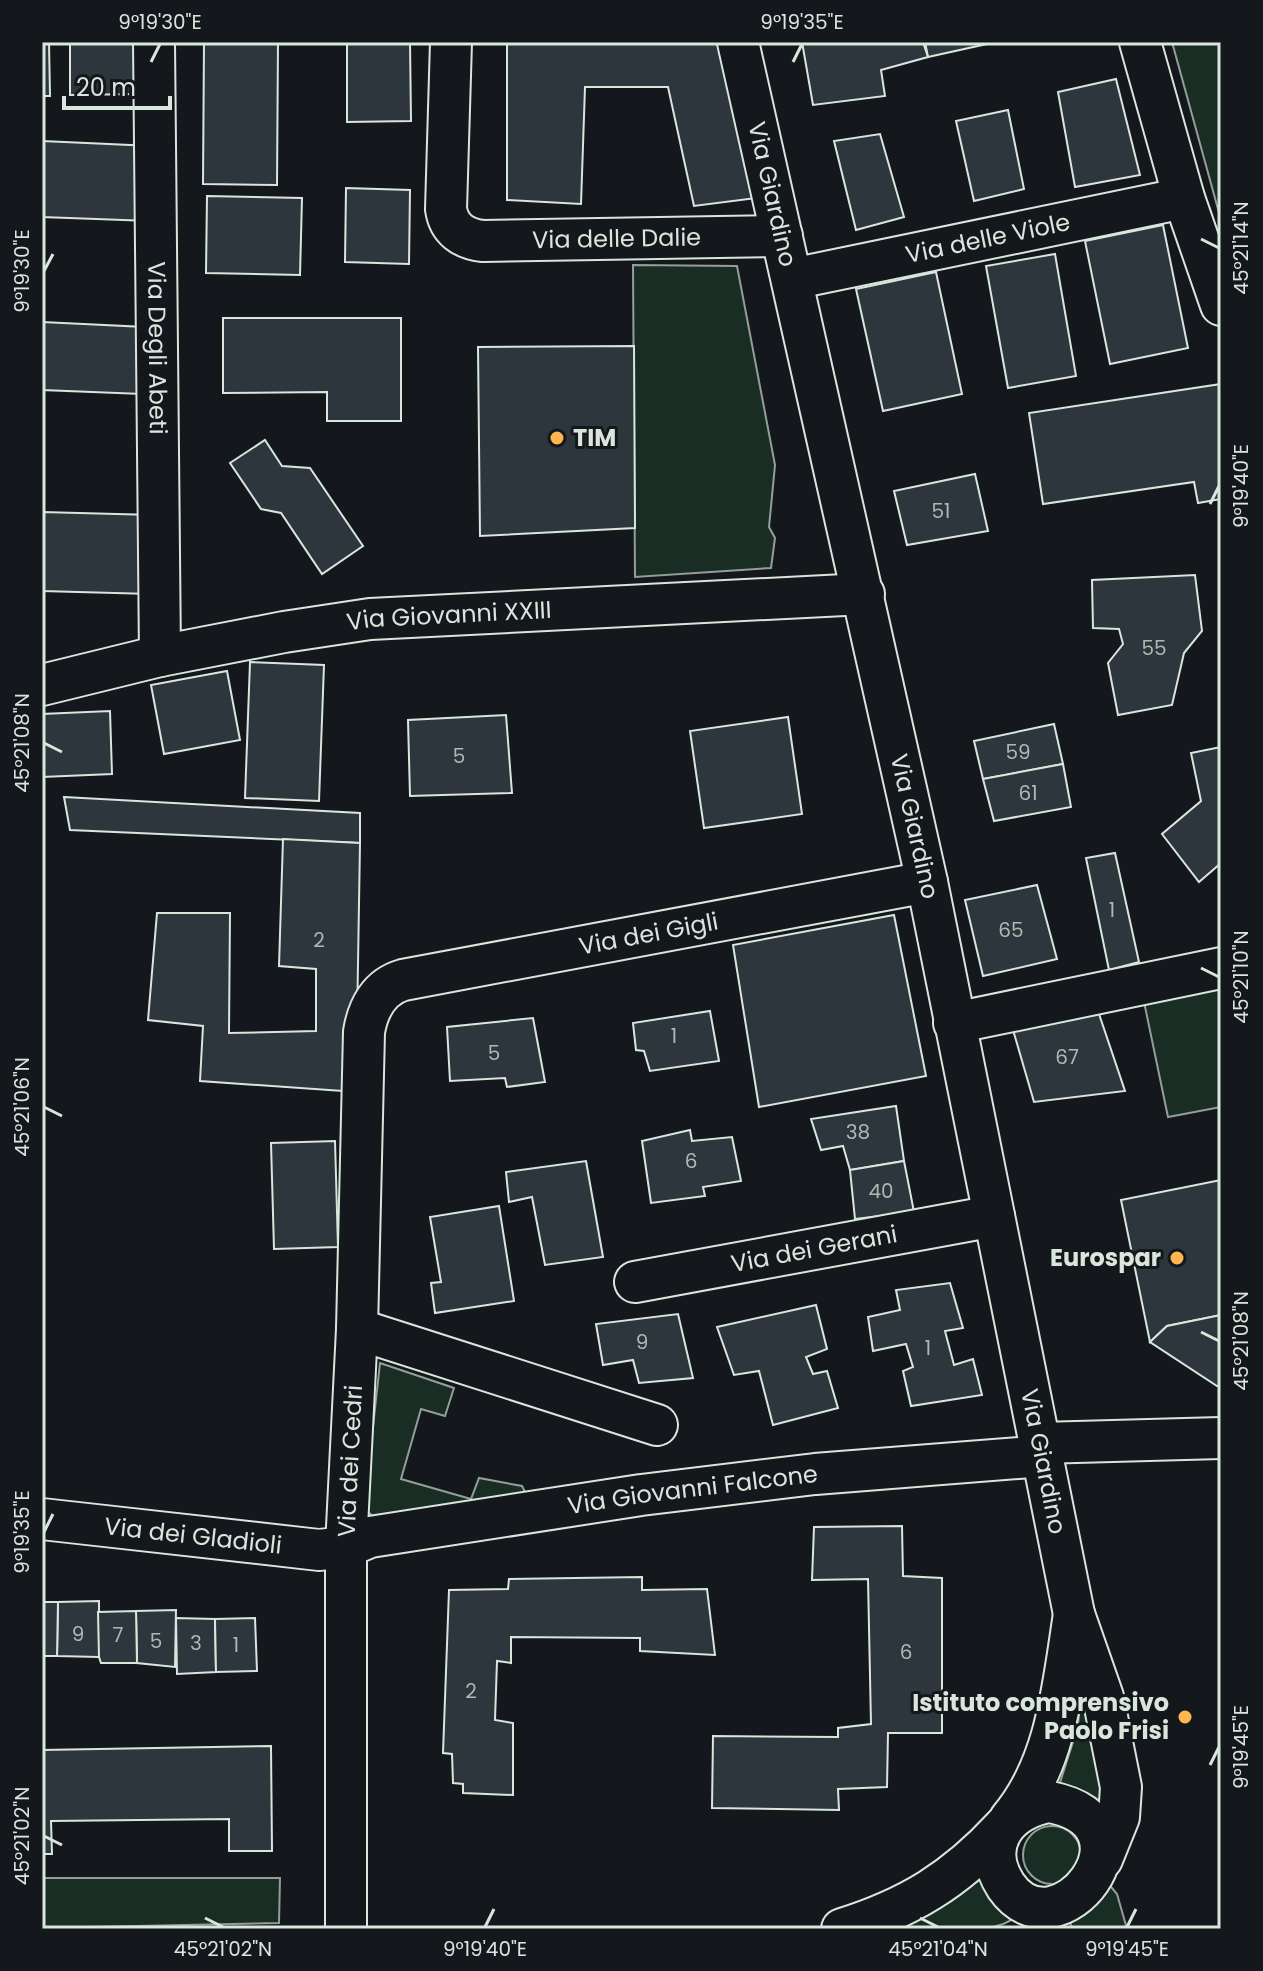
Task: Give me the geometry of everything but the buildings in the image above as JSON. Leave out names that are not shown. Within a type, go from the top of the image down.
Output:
[{"type":"street","name":"Via Degli Abeti","points":[[154,42],[160,656]]},
{"type":"street","name":"Via delle Dalie","points":[[451,42],[446,209],[454,229],[464,236],[483,241],[782,236]]},
{"type":"street","name":"Via Giardino","points":[[738,42],[927,882],[1074,1614],[1103,1697],[1121,1787],[1119,1817],[1102,1859],[1082,1889],[1054,1908],[1006,1929]]},
{"type":"street","points":[[1140,42],[1184,198],[1221,305]]},
{"type":"street","name":"Via delle Viole","points":[[792,279],[1184,198]]},
{"type":"street","name":"Via Giovanni XXIII","points":[[42,685],[160,656],[284,632],[387,617],[864,594]]},
{"type":"street","name":"Via dei Gigli","points":[[376,997],[394,982],[403,980],[927,882]]},
{"type":"street","points":[[954,1023],[1221,968]]},
{"type":"street","name":"Via dei Cedri","points":[[346,1929],[346,1547],[357,1329],[364,1032],[376,997]]},
{"type":"street","name":"Via dei Gerani","points":[[635,1282],[994,1216]]},
{"type":"street","points":[[357,1329],[657,1425]]},
{"type":"street","name":"Via Giovanni Falcone","points":[[346,1547],[370,1537],[641,1495],[1042,1450],[1221,1438]]},
{"type":"street","name":"Via dei Gladioli","points":[[42,1519],[319,1550],[346,1547]]},
{"type":"street","name":"Via Giardino","points":[[842,1929],[905,1906],[936,1888],[976,1857],[1024,1802],[1047,1750],[1074,1614]]},
{"type":"street","name":"Via Giardino","points":[[1054,1908],[1037,1907],[1023,1901],[1010,1891],[1000,1877],[996,1852],[1006,1824],[1033,1805],[1050,1802],[1067,1805],[1082,1814],[1093,1826],[1101,1841],[1102,1859]]},
{"type":"green space","points":[[1172,42],[1221,42],[1221,220]]},
{"type":"green space","points":[[633,265],[737,266],[775,465],[769,527],[775,538],[771,568],[635,577]]},
{"type":"green space","points":[[1221,981],[1221,1107],[1168,1117],[1143,997]]},
{"type":"green space","points":[[380,1363],[454,1388],[445,1416],[421,1409],[401,1479],[471,1499],[479,1478],[522,1486],[526,1494],[387,1516],[373,1516],[364,1509]]},
{"type":"green space","points":[[1081,1688],[1103,1790],[1098,1811],[1058,1789],[1078,1726]]},
{"type":"green space","points":[[1052,1826],[1063,1828],[1072,1835],[1079,1844],[1079,1866],[1072,1875],[1063,1882],[1052,1884],[1041,1882],[1032,1875],[1025,1866],[1023,1855],[1025,1844],[1032,1835],[1041,1828]]},
{"type":"green space","points":[[983,1875],[1016,1916],[1006,1923],[975,1930],[891,1929],[948,1902]]},
{"type":"green space","points":[[42,1878],[280,1878],[279,1923],[42,1928]]},
{"type":"green space","points":[[1107,1882],[1117,1894],[1127,1929],[1072,1929],[1069,1918]]},
{"type":"place","name":"TIM","points":[[557,438]]},
{"type":"place","name":"Eurospar","points":[[1177,1258]]},
{"type":"place","name":"Istituto comprensivo Paolo Frisi","points":[[1185,1717]]}]
